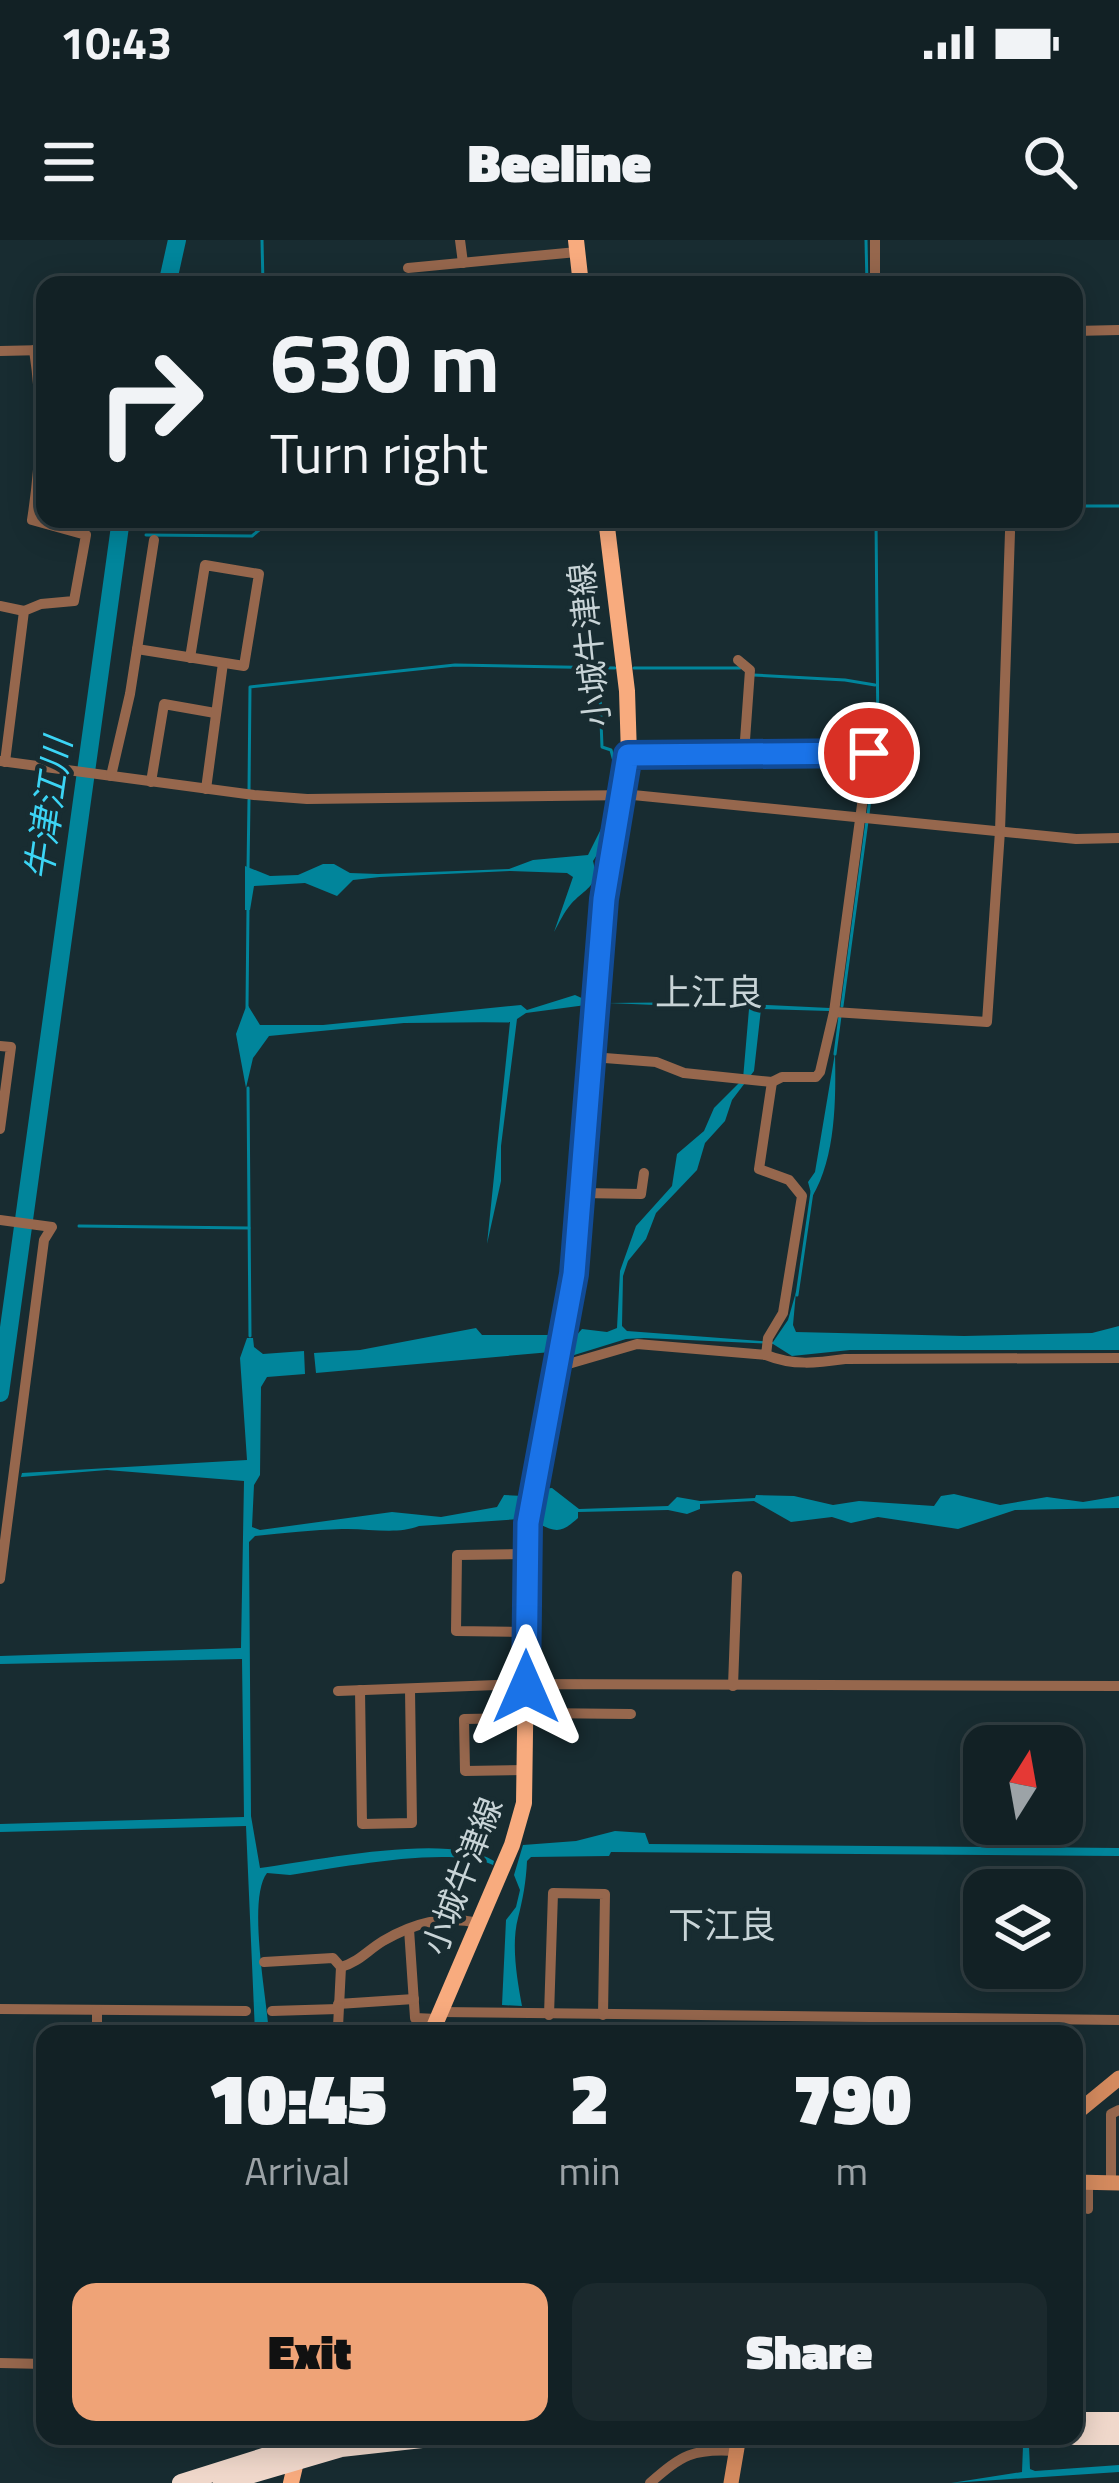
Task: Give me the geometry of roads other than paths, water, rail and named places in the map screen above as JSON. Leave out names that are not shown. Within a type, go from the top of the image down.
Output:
[{"type":"highway","points":[[1083,2421],[1119,2421]]},
{"type":"highway","points":[[1083,2436],[1119,2436]]},
{"type":"highway","points":[[181,2483],[300,2446],[367,2445]]},
{"type":"highway","points":[[222,2483],[300,2446]]},
{"type":"main road","points":[[576,246],[580,276]]},
{"type":"main road","name":"小城牛津線","points":[[436,2022],[512,1845],[524,1803],[526,1554],[531,1496],[568,1316],[614,795],[628,755],[627,691],[607,528]]},
{"type":"main road","points":[[291,2483],[300,2446]]},
{"type":"street","points":[[460,240],[463,263]]},
{"type":"street","points":[[875,240],[875,276]]},
{"type":"street","points":[[408,268],[576,246]]},
{"type":"street","points":[[1083,331],[1119,330]]},
{"type":"street","points":[[0,351],[36,350]]},
{"type":"street","points":[[36,494],[32,520],[36,521]]},
{"type":"street","points":[[0,606],[24,611],[74,601],[86,535],[61,528]]},
{"type":"street","points":[[840,1012],[986,1022],[1000,832],[1010,532]]},
{"type":"street","points":[[111,776],[154,540]]},
{"type":"street","points":[[137,649],[190,658],[244,666],[259,574],[205,565],[190,658]]},
{"type":"street","points":[[24,611],[2,761],[307,799],[614,795],[1000,832],[1119,838]]},
{"type":"street","points":[[738,660],[750,675],[744,754]]},
{"type":"street","points":[[215,713],[223,663]]},
{"type":"street","points":[[151,782],[164,704],[218,713],[206,789]]},
{"type":"street","points":[[592,1057],[656,1062],[683,1072],[772,1082],[782,1077],[816,1077],[840,1012],[867,818],[869,753],[628,755]]},
{"type":"street","points":[[0,1046],[11,1047],[0,1129]]},
{"type":"street","points":[[767,1347],[783,1313],[802,1196],[789,1180],[759,1169],[772,1082]]},
{"type":"street","points":[[581,1193],[641,1194],[644,1172]]},
{"type":"street","points":[[0,1220],[52,1227],[44,1240],[0,1579]]},
{"type":"street","points":[[557,1366],[637,1344],[767,1347],[782,1362],[808,1364],[845,1359],[1119,1358]]},
{"type":"street","points":[[526,1554],[457,1555],[456,1631],[526,1632]]},
{"type":"street","points":[[733,1686],[737,1576]]},
{"type":"street","points":[[338,1690],[1119,1686]]},
{"type":"street","points":[[359,1690],[362,1824],[412,1823],[410,1690]]},
{"type":"street","points":[[527,1770],[465,1771],[464,1719],[526,1718],[535,1713],[631,1714]]},
{"type":"street","points":[[549,2014],[553,1893],[604,1894],[602,2015]]},
{"type":"street","points":[[341,1967],[356,1963],[380,1942],[425,1920],[478,1923]]},
{"type":"street","points":[[410,1929],[415,2018],[436,2022],[549,2014],[1119,2020]]},
{"type":"street","points":[[264,1962],[333,1958],[341,1967],[338,2025]]},
{"type":"street","points":[[272,2011],[414,1999]]},
{"type":"street","points":[[0,2009],[246,2011]]},
{"type":"street","points":[[97,2010],[97,2025]]},
{"type":"street","points":[[953,2017],[953,2025]]},
{"type":"street","points":[[1009,2018],[1009,2025]]},
{"type":"street","points":[[1083,2107],[1119,2078]]},
{"type":"street","points":[[1083,2182],[1115,2182],[1111,2114],[1119,2110]]},
{"type":"street","points":[[1083,2190],[1088,2209]]},
{"type":"street","points":[[0,2363],[36,2364]]},
{"type":"street","points":[[650,2483],[680,2456],[724,2445]]},
{"type":"street","points":[[731,2483],[737,2445]]},
{"type":"water","points":[[609,801],[602,847],[593,861],[593,882],[568,907],[554,932],[573,877],[567,873],[380,877],[353,880],[337,896],[305,883],[254,886],[250,910],[245,910],[245,866],[270,876],[298,875],[323,864],[350,873],[378,874],[509,869],[533,860],[588,855]]},
{"type":"water","points":[[575,995],[586,1000],[586,1005],[526,1013],[517,1019],[501,1181],[487,1244],[510,1022],[404,1023],[269,1036],[253,1058],[246,1088],[236,1034],[247,1004],[260,1025],[323,1025],[521,1005],[527,1010]]},
{"type":"water","points":[[608,1003],[830,1008],[761,1009],[754,1071],[732,1100],[725,1121],[705,1143],[697,1170],[656,1213],[646,1239],[628,1261],[623,1276],[622,1326],[627,1331],[773,1342],[788,1320],[796,1292],[796,1332],[964,1336],[1092,1333],[1119,1326],[1119,1350],[850,1350],[792,1356],[773,1344],[644,1338],[571,1356],[574,1338],[582,1329],[607,1332],[617,1328],[620,1271],[636,1226],[672,1186],[677,1154],[704,1131],[714,1108],[743,1079],[749,1009]]},
{"type":"water","points":[[835,1053],[830,1146],[812,1197],[808,1182],[815,1172]]},
{"type":"water","points":[[476,1328],[482,1335],[554,1335],[551,1352],[316,1373],[314,1353],[360,1350]]},
{"type":"water","points":[[247,1338],[253,1338],[254,1347],[263,1354],[304,1351],[305,1374],[267,1377],[261,1387],[260,1475],[254,1485],[252,1527],[260,1530],[392,1512],[441,1517],[497,1507],[504,1495],[523,1496],[520,1519],[401,1530],[298,1532],[255,1536],[249,1542],[251,1816],[260,1868],[415,1849],[473,1853],[494,1861],[493,1865],[474,1859],[423,1858],[290,1875],[267,1873],[261,1886],[258,1926],[268,2025],[255,2025],[246,1826],[0,1832],[0,1824],[244,1817],[242,1659],[0,1664],[0,1656],[241,1648],[244,1481],[107,1470],[21,1477],[22,1473],[247,1460],[240,1358]]},
{"type":"water","points":[[552,1488],[579,1509],[668,1506],[677,1497],[700,1501],[756,1495],[794,1496],[833,1505],[859,1501],[934,1506],[941,1496],[954,1494],[1000,1505],[1047,1497],[1083,1502],[1119,1496],[1119,1508],[1015,1510],[958,1529],[878,1517],[851,1523],[832,1517],[791,1522],[754,1501],[700,1504],[700,1509],[687,1514],[668,1510],[578,1512],[572,1523],[554,1530],[537,1523],[542,1489]]},
{"type":"water","points":[[615,1831],[645,1833],[649,1844],[1119,1848],[1119,1856],[611,1852],[609,1856],[531,1857],[515,1939],[522,2006],[502,2005],[506,1920],[520,1890],[514,1875],[523,1845],[576,1841]]},
{"type":"water","points":[[1023,2446],[1029,2446],[1030,2469],[1035,2471],[1119,2465],[1119,2472],[951,2483],[1022,2472]]},
{"type":"waterway","name":"牛津江川","points":[[169,276],[177,240]]},
{"type":"waterway","points":[[262,240],[263,276]]},
{"type":"waterway","points":[[866,240],[867,276]]},
{"type":"waterway","points":[[1083,506],[1119,506]]},
{"type":"waterway","name":"牛津江川","points":[[0,1393],[120,528]]},
{"type":"waterway","points":[[146,535],[252,536],[261,528]]},
{"type":"waterway","points":[[842,1006],[878,740],[876,528]]},
{"type":"waterway","points":[[249,791],[250,687],[455,665],[615,668]]},
{"type":"waterway","points":[[634,668],[740,668]]},
{"type":"waterway","points":[[599,669],[602,747],[611,750],[616,769],[612,790]]},
{"type":"waterway","points":[[753,675],[875,685]]},
{"type":"waterway","points":[[248,869],[249,800]]},
{"type":"waterway","points":[[247,1007],[248,908]]},
{"type":"waterway","points":[[835,1054],[840,1016]]},
{"type":"waterway","points":[[248,1088],[250,1336]]},
{"type":"waterway","points":[[797,1295],[812,1192]]},
{"type":"waterway","points":[[79,1226],[249,1228]]},
{"type":"district","name":"上江良","points":[[709,992]]},
{"type":"district","name":"下江良","points":[[722,1925]]}]
